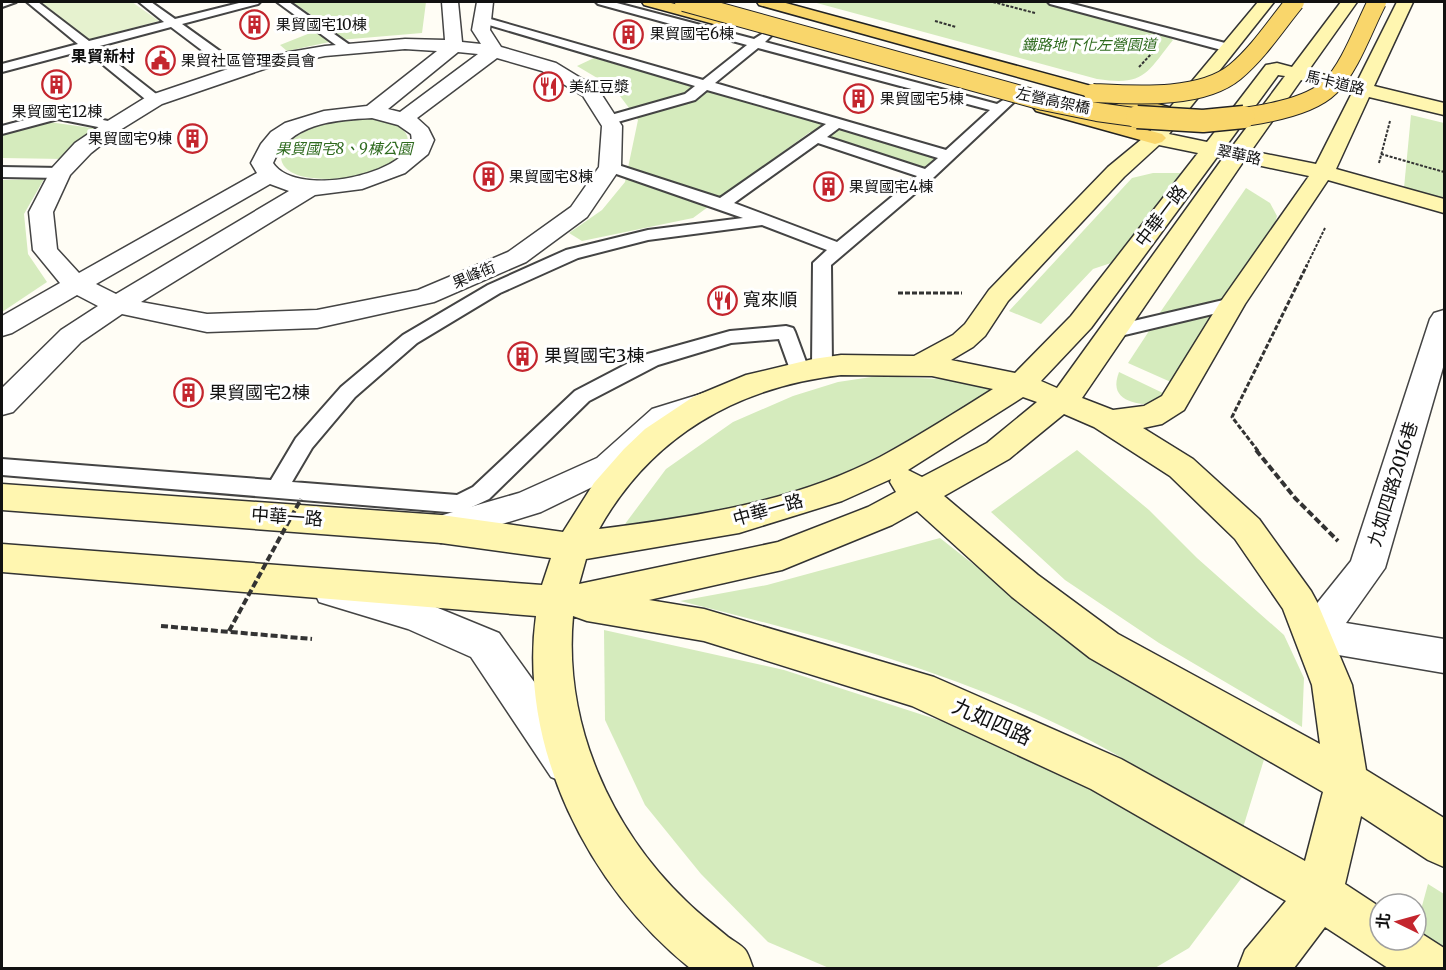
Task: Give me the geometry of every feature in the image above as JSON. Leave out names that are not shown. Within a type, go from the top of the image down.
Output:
[{"type":"main road","points":[[650,2],[762,38],[1005,104],[1155,138]]},
{"type":"main road","name":"左營高架橋","points":[[684,2],[1047,100],[1118,114],[1191,122],[1228,120],[1284,109],[1330,88],[1377,2]]},
{"type":"main road","name":"左營高架橋","points":[[730,2],[989,74],[1056,88],[1121,94],[1173,91],[1218,82],[1233,74],[1243,64],[1295,2]]},
{"type":"main road","points":[[765,2],[1176,115]]},
{"type":"street","points":[[372,112],[454,46],[450,2]]},
{"type":"street","points":[[404,118],[494,51],[481,30],[485,2]]},
{"type":"street","points":[[923,364],[963,341],[975,330],[998,296],[1116,172],[1155,138],[1176,115],[1266,2]]},
{"type":"street","name":"中華一路","points":[[2,558],[561,603],[782,556],[895,510],[998,452],[1044,412],[1065,399],[1242,148],[1349,2]]},
{"type":"street","points":[[1110,421],[1151,416],[1173,403],[1232,304],[1323,172],[1405,2]]},
{"type":"street","name":"果峰街","points":[[609,120],[590,92],[549,67],[494,51],[454,46],[405,44],[348,48],[296,56],[237,70],[155,100],[83,148],[60,173],[41,212],[45,250],[75,284],[117,305],[207,323],[317,319],[425,296],[517,257],[579,212],[610,167]]},
{"type":"street","name":"馬卡道路","points":[[1229,48],[1274,69],[1444,109]]},
{"type":"street","name":"中華一路","points":[[2,497],[441,529],[572,547],[639,538],[739,520],[830,492],[890,466],[953,429],[1022,384],[1081,322],[1287,51]]},
{"type":"street","points":[[372,112],[404,118],[417,126],[423,136],[421,148],[410,161],[392,172],[367,181],[312,188],[295,185],[270,175],[262,163],[266,150],[278,138],[297,126],[320,118],[347,113],[372,112]]},
{"type":"street","name":"翠華路","points":[[1176,115],[1217,141]]},
{"type":"street","points":[[609,120],[612,126],[610,167]]},
{"type":"street","name":"翠華路","points":[[1155,138],[1217,141],[1444,206]]},
{"type":"street","points":[[2,327],[270,175]]},
{"type":"street","points":[[2,405],[71,336],[117,305],[312,188]]},
{"type":"street","name":"九如四路2016巷","points":[[1315,633],[1367,568],[1444,319]]},
{"type":"street","points":[[441,529],[529,503],[608,466],[663,417],[709,402],[758,381],[810,368],[872,362],[956,368],[1022,384],[1065,399],[1110,421],[1159,450],[1205,486],[1247,529],[1285,578],[1315,633],[1339,705],[1346,783],[1318,894],[1263,969]]},
{"type":"street","points":[[575,776],[557,715],[552,657],[572,547],[607,486],[654,438],[709,402]]},
{"type":"street","points":[[890,466],[920,496],[1025,586],[1104,646],[1346,783],[1444,844]]},
{"type":"street","points":[[310,584],[416,615],[485,645],[575,776],[610,845],[656,904],[728,969]]},
{"type":"street","name":"九如四路","points":[[561,603],[704,625],[920,690],[1106,774],[1318,894],[1368,927]]},
{"type":"street","points":[[1315,633],[1444,656]]},
{"type":"street","points":[[1406,952],[1431,969]]},
{"type":"lane","points":[[2,3],[10,2]]},
{"type":"lane","points":[[32,2],[155,100]]},
{"type":"lane","points":[[144,2],[237,70]]},
{"type":"lane","points":[[2,68],[254,2]]},
{"type":"lane","points":[[282,2],[348,48]]},
{"type":"lane","points":[[602,2],[762,38]]},
{"type":"lane","points":[[1054,2],[1229,48]]},
{"type":"lane","points":[[483,20],[949,156]]},
{"type":"lane","points":[[609,120],[690,97],[762,38]]},
{"type":"lane","points":[[810,368],[822,263],[928,175],[1005,104]]},
{"type":"lane","points":[[2,130],[57,116],[113,126]]},
{"type":"lane","points":[[722,204],[837,123]]},
{"type":"lane","points":[[817,138],[928,175]]},
{"type":"lane","points":[[610,167],[722,204],[839,249]]},
{"type":"lane","points":[[2,172],[60,173]]},
{"type":"lane","points":[[277,489],[304,443],[348,392],[410,339],[494,288],[572,254],[626,240],[689,228],[763,220]]},
{"type":"lane","points":[[1112,332],[1232,304]]},
{"type":"lane","points":[[2,467],[459,504],[481,493],[582,396],[651,360],[730,337],[786,332],[810,368]]},
{"type":"path","points":[[1132,74],[1155,50]]},
{"type":"path","points":[[1377,170],[1392,115]]},
{"type":"path","points":[[1381,154],[1444,172]]},
{"type":"path","points":[[1325,228],[1232,417],[1255,449],[1315,520],[1367,568]]},
{"type":"path","points":[[898,293],[965,293]]},
{"type":"path","points":[[229,632],[301,499]]},
{"type":"path","points":[[161,626],[312,639]]},
{"type":"green space","points":[[39,2],[132,2],[159,21],[87,40]]},
{"type":"green space","points":[[292,2],[426,2],[422,33],[339,40],[287,51],[280,45],[328,26]]},
{"type":"green space","name":"鐵路地下化左營園道","points":[[813,2],[1043,2],[1160,32],[1173,40],[1142,75],[1135,79],[1113,81],[1097,79]]},
{"type":"green space","points":[[594,58],[939,156],[923,170],[810,132],[693,218],[582,241],[569,233],[602,210],[625,182],[638,120],[614,88],[577,66]]},
{"type":"green space","points":[[1411,115],[1444,123],[1444,200],[1404,188]]},
{"type":"green space","name":"果貿國宅8、9棟公園","points":[[353,119],[380,120],[398,126],[407,137],[406,148],[389,164],[362,175],[342,178],[323,179],[294,174],[283,164],[282,152],[287,144],[302,133],[323,125]]},
{"type":"green space","points":[[49,122],[99,129],[63,159],[2,158],[2,132]]},
{"type":"green space","points":[[1153,173],[1181,173],[1117,261],[1093,269],[1041,324],[1009,311],[1132,178]]},
{"type":"green space","points":[[44,179],[24,214],[28,254],[47,282],[2,312],[2,180]]},
{"type":"green space","points":[[1246,188],[1270,203],[1277,216],[1275,223],[1224,299],[1159,314]]},
{"type":"green space","points":[[1214,315],[1173,383],[1128,363],[1151,328]]},
{"type":"green space","points":[[1119,372],[1165,394],[1151,405],[1129,401],[1123,398],[1117,388]]},
{"type":"green space","points":[[878,376],[958,380],[996,388],[884,453],[814,485],[743,505],[622,528],[666,469],[733,422],[793,396],[838,382]]},
{"type":"green space","points":[[1077,450],[1149,510],[1197,558],[1284,635],[1304,678],[1302,727],[1159,643],[1065,580],[991,512]]},
{"type":"green space","points":[[940,538],[1059,632],[1266,753],[1242,831],[1093,742],[994,696],[839,643],[680,601],[767,585]]},
{"type":"green space","points":[[604,630],[784,670],[960,727],[1099,792],[1243,876],[1189,948],[1155,968],[829,968],[768,942],[701,874],[645,805],[605,720]]},
{"type":"green space","points":[[1428,884],[1444,894],[1444,963],[1427,952],[1428,892],[1426,892]]},
{"type":"place","name":"果貿國宅10棟","points":[[255,25]]},
{"type":"place","name":"果貿國宅6棟","points":[[629,34]]},
{"type":"place","name":"果貿社區管理委員會","points":[[160,61]]},
{"type":"place","name":"果貿國宅12棟","points":[[57,85]]},
{"type":"place","name":"美紅豆漿","points":[[548,87]]},
{"type":"place","name":"果貿國宅5棟","points":[[859,99]]},
{"type":"place","name":"果貿國宅9棟","points":[[193,139]]},
{"type":"place","name":"果貿國宅8棟","points":[[488,177]]},
{"type":"place","name":"果貿國宅4棟","points":[[828,187]]},
{"type":"place","name":"寬來順","points":[[722,300]]},
{"type":"place","name":"果貿國宅3棟","points":[[523,356]]},
{"type":"place","name":"果貿國宅2棟","points":[[188,393]]},
{"type":"district","name":"果貿新村","points":[[103,56]]}]
